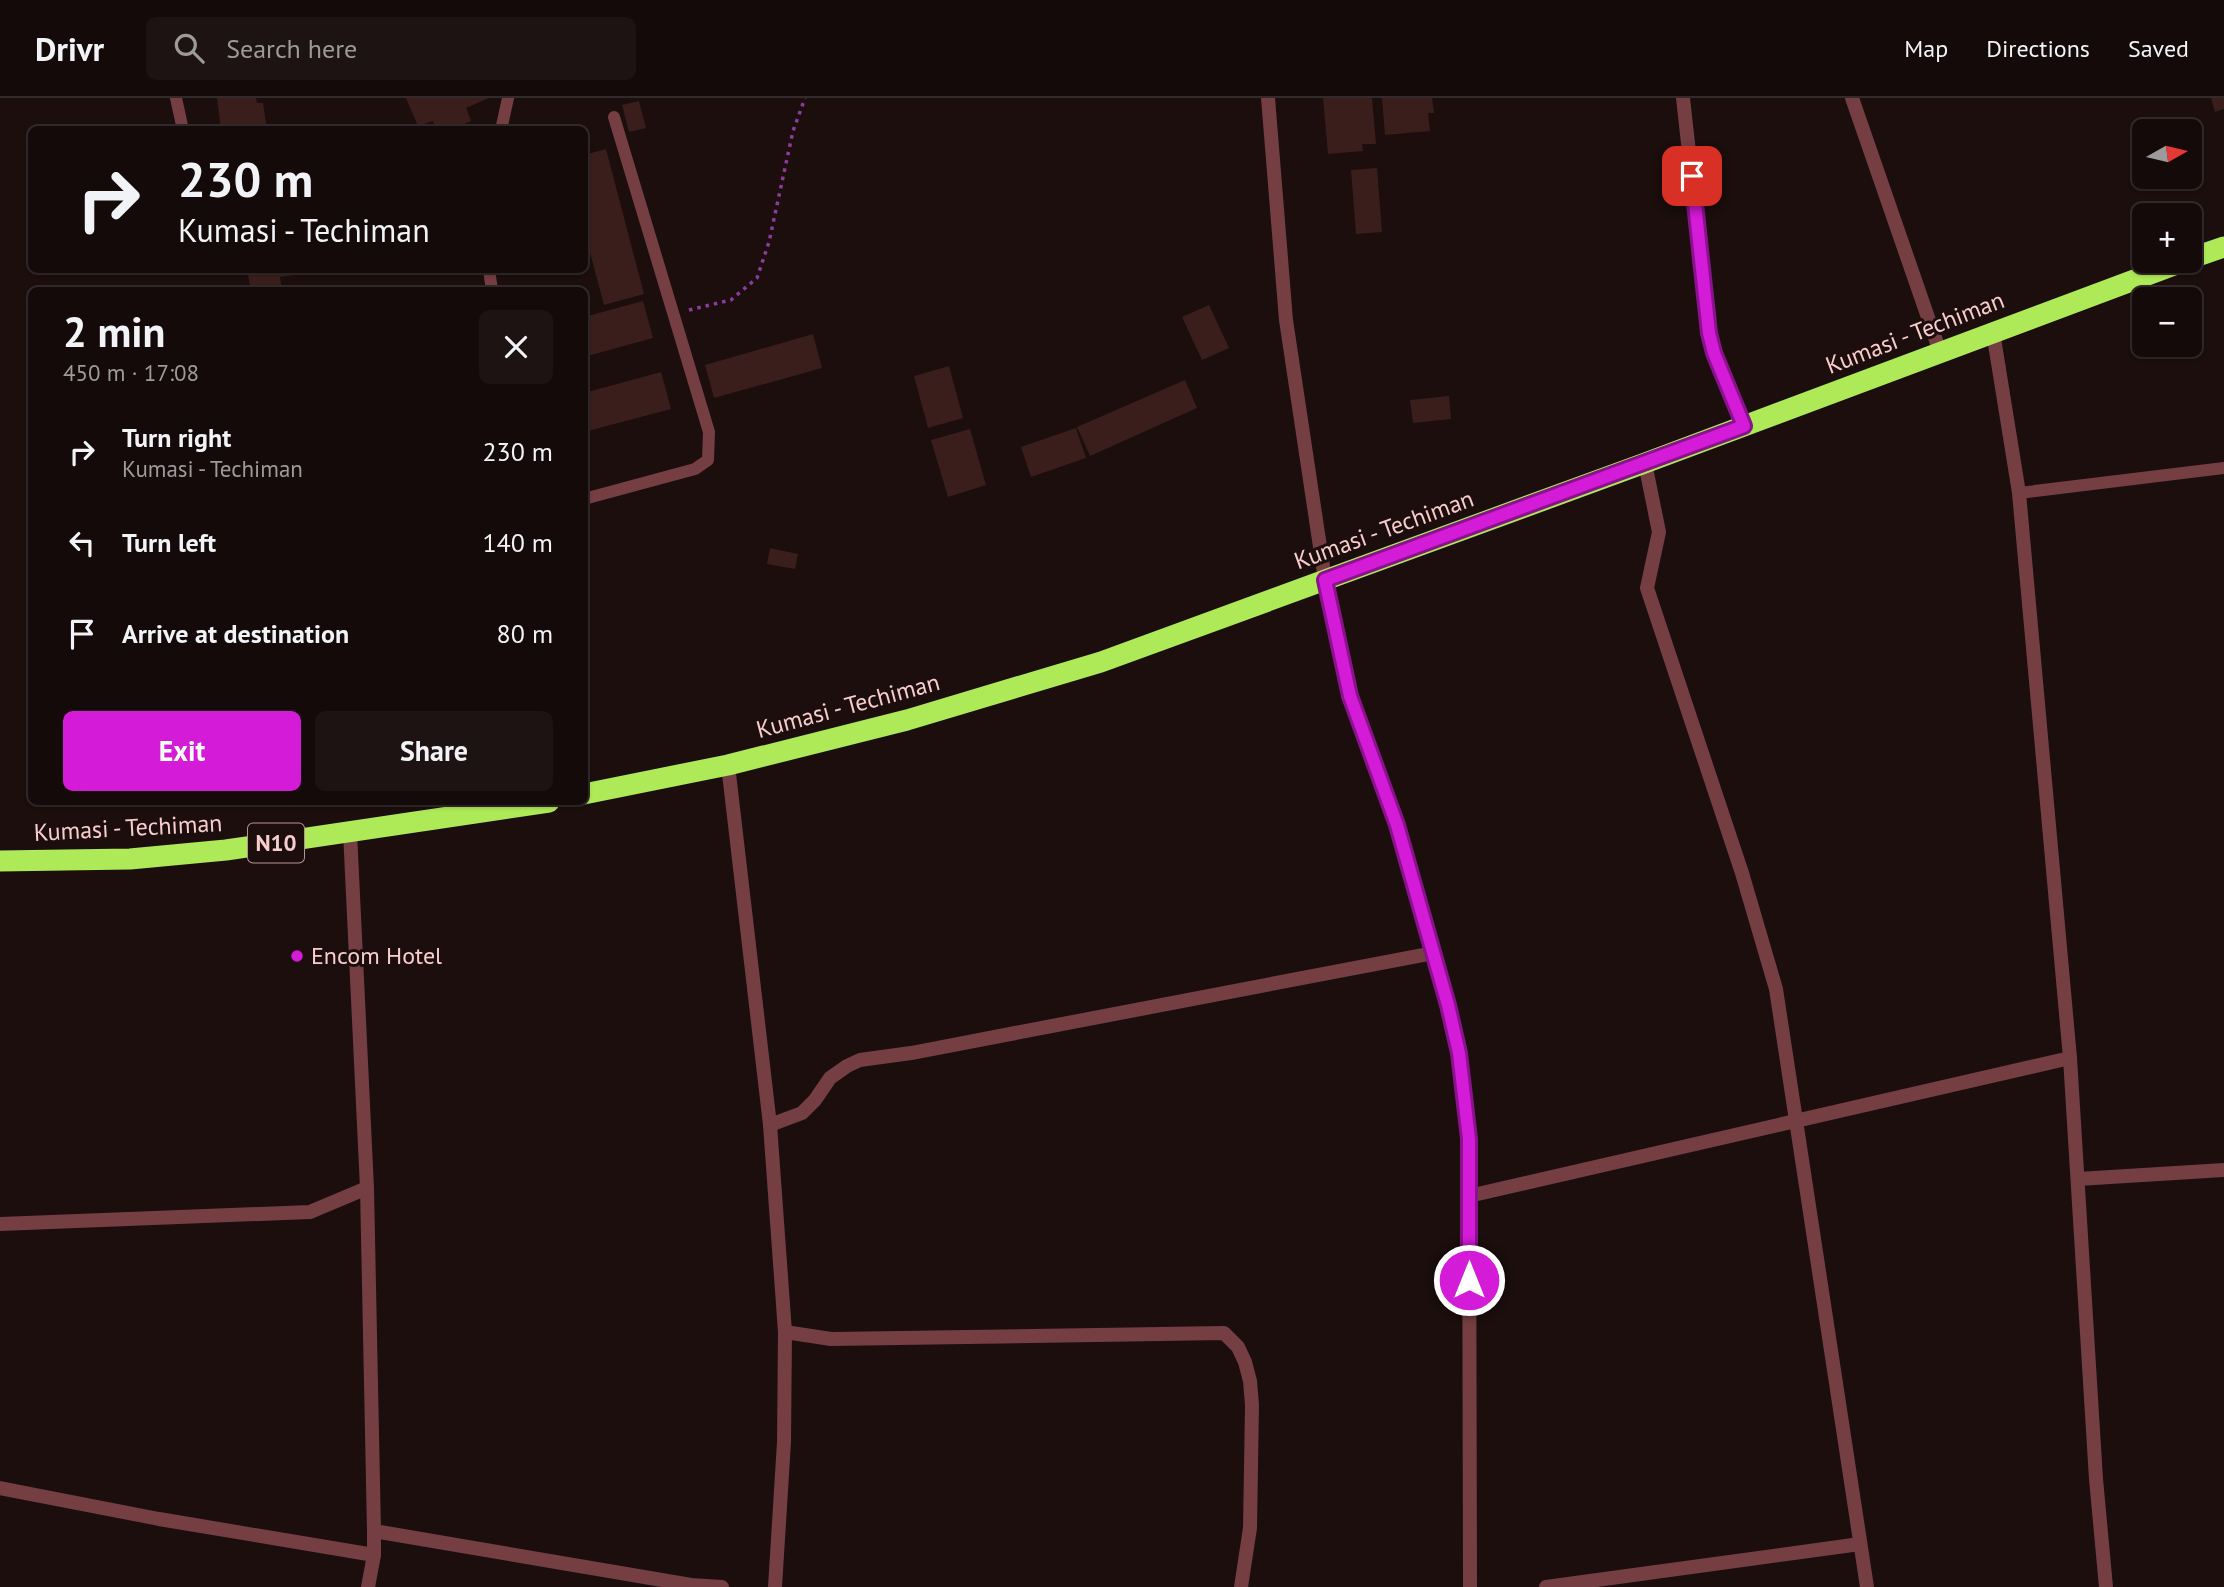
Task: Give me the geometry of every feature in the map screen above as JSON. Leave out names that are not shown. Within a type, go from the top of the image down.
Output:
[{"type":"highway","name":"Kumasi - Techiman","points":[[2202,255],[2224,247]]},
{"type":"highway","name":"Kumasi - Techiman","points":[[588,793],[728,765],[907,720],[1101,662],[2152,273]]},
{"type":"highway","name":"Kumasi - Techiman","points":[[0,861],[130,859],[226,850],[529,805]]},
{"type":"street","points":[[1268,98],[1286,320],[1325,580],[1350,696],[1397,825],[1459,1053],[1469,1139],[1470,1587]]},
{"type":"street","points":[[1683,98],[1709,333],[1714,353],[1744,426]]},
{"type":"street","points":[[1852,98],[1940,352]]},
{"type":"street","points":[[1993,332],[2020,493],[2070,1058],[2096,1479],[2106,1587]]},
{"type":"street","points":[[1644,463],[1659,532],[1647,588],[1742,873],[1776,989],[1867,1587]]},
{"type":"street","points":[[728,765],[770,1125],[785,1332],[784,1441],[775,1587]]},
{"type":"street","points":[[350,832],[367,1188],[374,1531],[368,1587]]},
{"type":"street","points":[[770,1125],[802,1113],[830,1078],[860,1060],[911,1053],[1433,953]]},
{"type":"street","points":[[1469,1196],[2070,1058]]},
{"type":"street","points":[[2078,1179],[2224,1170]]},
{"type":"street","points":[[0,1224],[310,1212],[367,1188]]},
{"type":"street","points":[[785,1332],[831,1339],[1224,1333],[1238,1347],[1245,1362],[1252,1405],[1250,1528],[1241,1587]]},
{"type":"street","points":[[0,1488],[159,1519],[373,1555]]},
{"type":"street","points":[[374,1531],[691,1585],[722,1587]]},
{"type":"street","points":[[1546,1587],[1860,1545]]},
{"type":"lane","points":[[176,98],[182,126]]},
{"type":"lane","points":[[502,126],[508,98]]},
{"type":"lane","points":[[588,498],[695,469],[708,460],[709,432],[614,117]]},
{"type":"lane","points":[[2020,493],[2224,468]]},
{"type":"path","points":[[673,314],[731,300],[757,278],[769,242],[793,131],[805,98]]},
{"type":"building","points":[[217,98],[256,98],[257,103],[263,103],[266,126],[220,126]]},
{"type":"building","points":[[406,98],[489,98],[466,108],[471,121],[459,126],[435,126],[433,121],[418,126]]},
{"type":"building","points":[[1323,98],[1372,98],[1376,144],[1362,144],[1363,151],[1328,154]]},
{"type":"building","points":[[1382,98],[1432,98],[1434,113],[1428,113],[1430,131],[1385,135]]},
{"type":"building","points":[[2211,98],[2224,98],[2224,109],[2215,112]]},
{"type":"building","points":[[639,101],[646,128],[629,132],[622,105]]},
{"type":"building","points":[[606,149],[644,294],[604,305],[588,245],[588,154]]},
{"type":"building","points":[[1377,168],[1382,232],[1356,234],[1351,170]]},
{"type":"building","points":[[248,273],[301,273],[280,277],[282,287],[250,287]]},
{"type":"building","points":[[643,301],[653,338],[588,356],[588,316]]},
{"type":"building","points":[[1209,305],[1229,348],[1202,360],[1182,317]]},
{"type":"building","points":[[813,334],[822,368],[714,398],[705,365]]},
{"type":"building","points":[[949,366],[963,418],[928,428],[914,376]]},
{"type":"building","points":[[661,372],[671,409],[588,431],[588,392]]},
{"type":"building","points":[[1185,380],[1197,408],[1090,456],[1077,427]]},
{"type":"building","points":[[1449,396],[1451,419],[1413,423],[1410,400]]},
{"type":"building","points":[[1076,428],[1086,458],[1031,477],[1021,447]]},
{"type":"building","points":[[970,429],[986,485],[948,497],[931,440]]},
{"type":"building","points":[[770,548],[798,554],[795,569],[767,564]]},
{"type":"place","name":"Encom Hotel","points":[[297,956]]},
{"type":"route","points":[[1469,1280],[1469,1139],[1459,1053],[1397,825],[1350,696],[1325,580],[1744,426],[1714,353],[1709,333],[1692,176]]}]
